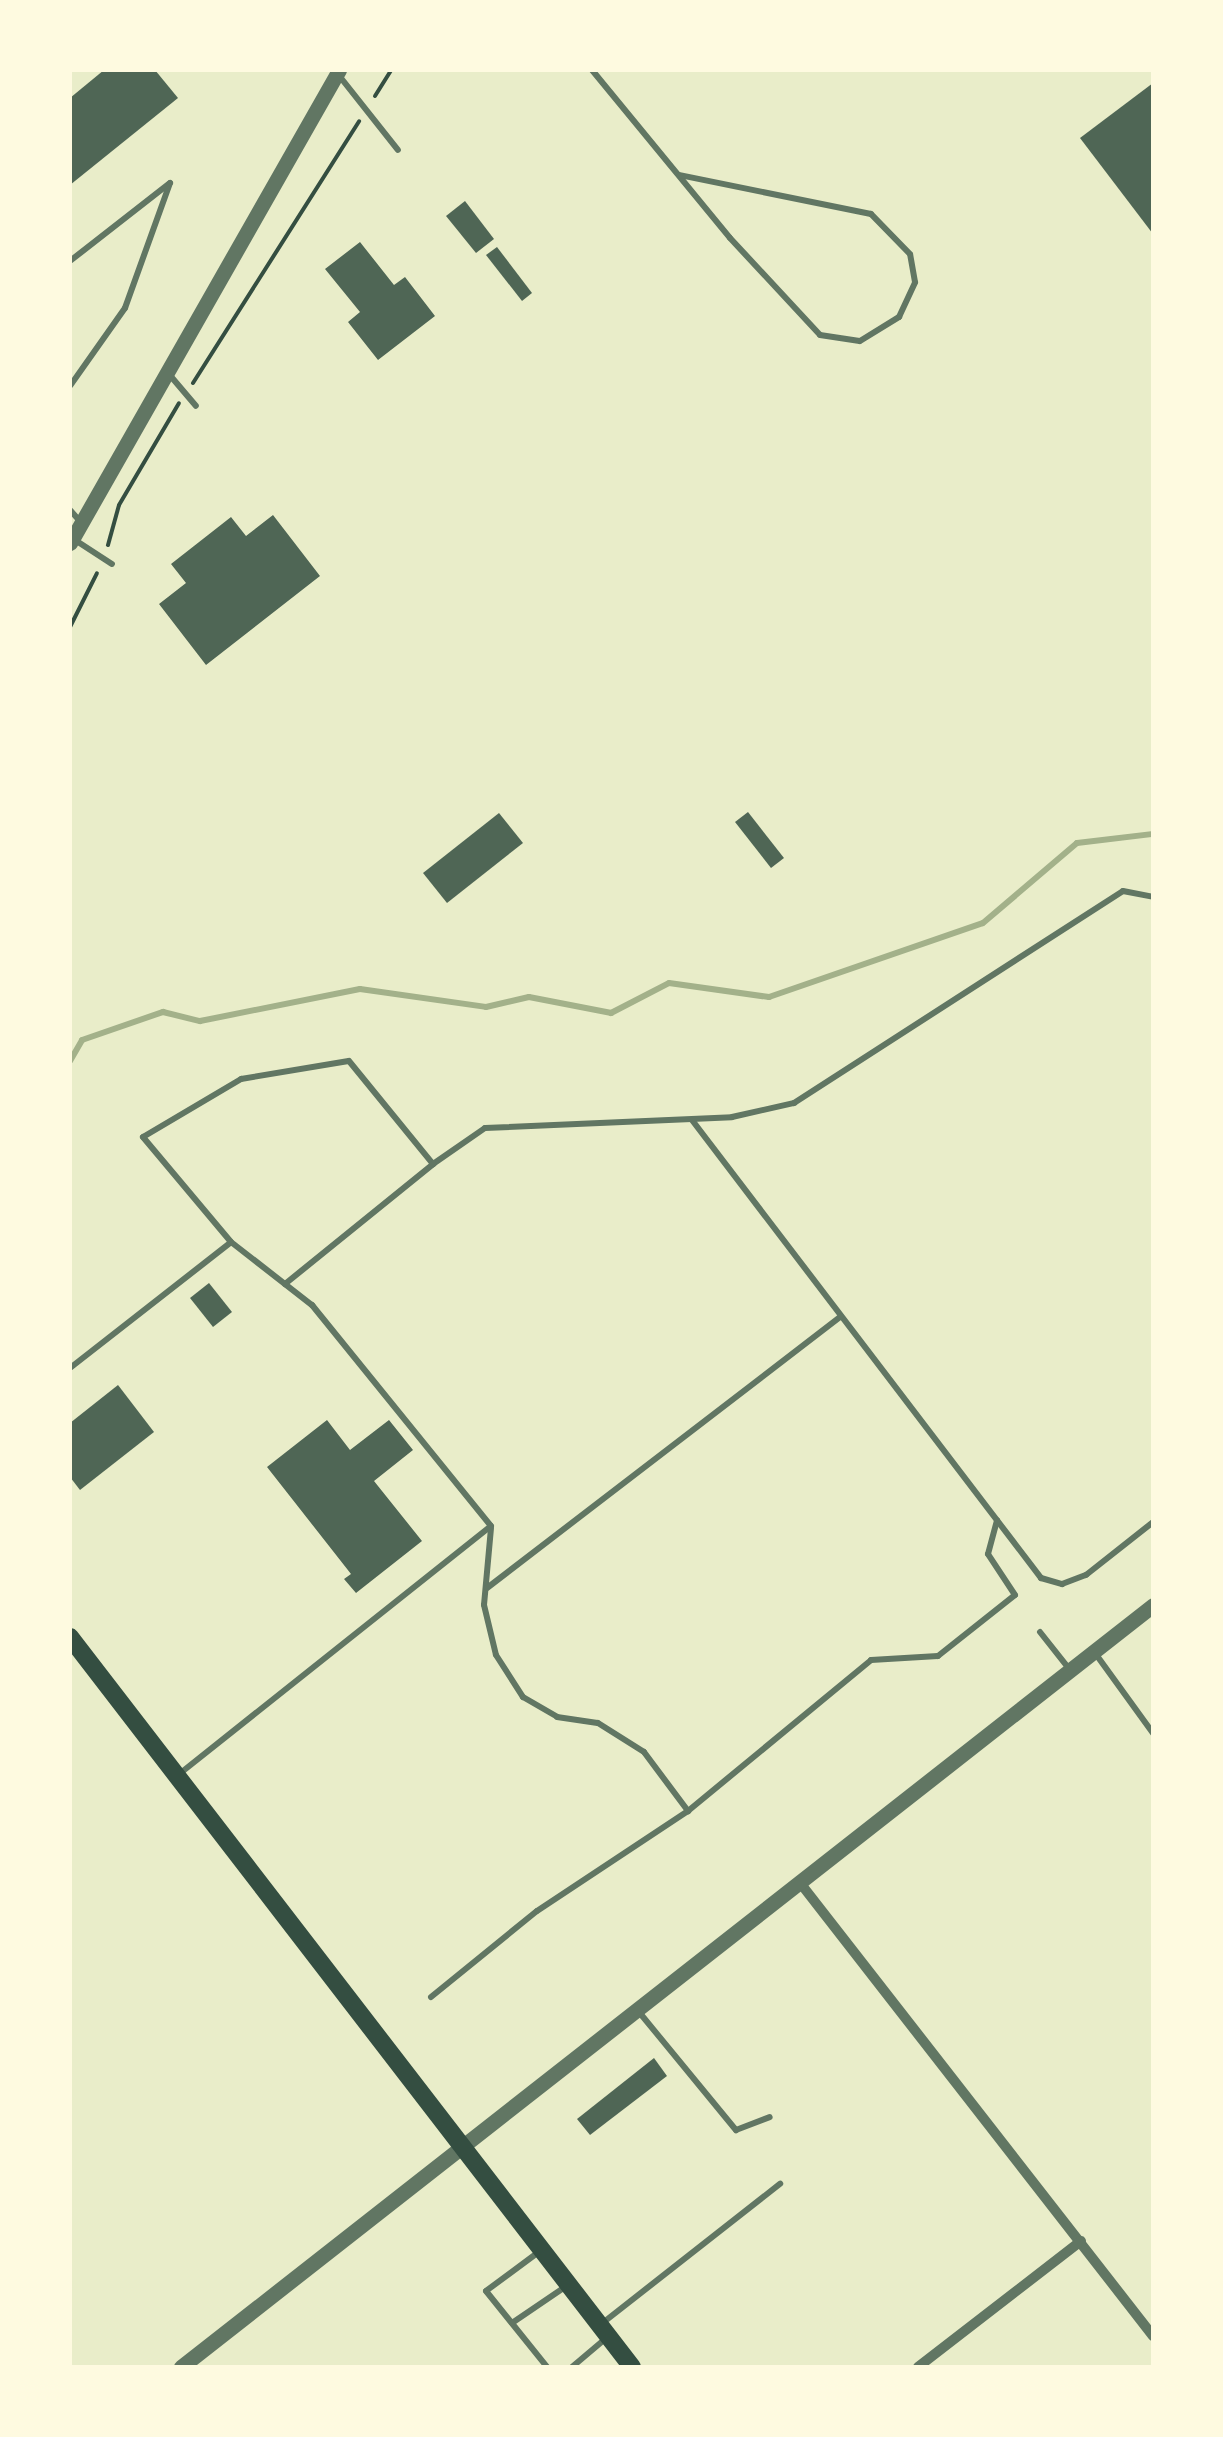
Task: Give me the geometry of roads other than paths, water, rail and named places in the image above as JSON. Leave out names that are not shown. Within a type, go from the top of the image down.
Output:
[{"type":"main road","points":[[70,1637],[632,2367]]},
{"type":"street","points":[[71,541],[76,516],[337,71]]},
{"type":"street","points":[[181,2367],[1153,1606]]},
{"type":"street","points":[[801,1884],[1153,2336]]},
{"type":"street","points":[[918,2367],[1081,2241]]},
{"type":"lane","points":[[592,70],[680,175],[820,335],[860,341],[900,317],[915,282],[910,254],[871,214],[680,175]]},
{"type":"lane","points":[[337,71],[398,150]]},
{"type":"lane","points":[[70,261],[170,184],[125,308],[70,386]]},
{"type":"lane","points":[[163,368],[196,406]]},
{"type":"lane","points":[[71,541],[112,564]]},
{"type":"lane","points":[[285,1284],[433,1164],[485,1128],[691,1119],[794,1103],[1123,890],[1153,897]]},
{"type":"lane","points":[[433,1164],[349,1061],[241,1079],[142,1137],[232,1242],[285,1284],[491,1526],[486,1589],[496,1656],[523,1697],[557,1717],[598,1724],[644,1752],[688,1811]]},
{"type":"lane","points":[[691,1119],[1041,1578],[1062,1584],[1153,1522]]},
{"type":"lane","points":[[70,1368],[232,1242]]},
{"type":"lane","points":[[486,1589],[841,1316]]},
{"type":"lane","points":[[431,1997],[537,1911],[688,1811],[871,1660],[938,1656],[1016,1595],[988,1554],[997,1520]]},
{"type":"lane","points":[[177,1776],[491,1526]]},
{"type":"lane","points":[[1040,1632],[1071,1670]]},
{"type":"lane","points":[[1094,1652],[1153,1733]]},
{"type":"lane","points":[[639,2012],[736,2130],[770,2117]]},
{"type":"lane","points":[[572,2367],[604,2331],[780,2184]]},
{"type":"lane","points":[[541,2251],[486,2291],[547,2367]]},
{"type":"lane","points":[[512,2323],[568,2285]]},
{"type":"waterway","points":[[70,1061],[82,1040],[163,1012],[200,1021],[360,989],[486,1007],[529,997],[611,1013],[669,983],[769,997],[983,923],[1077,843],[1153,834]]}]
